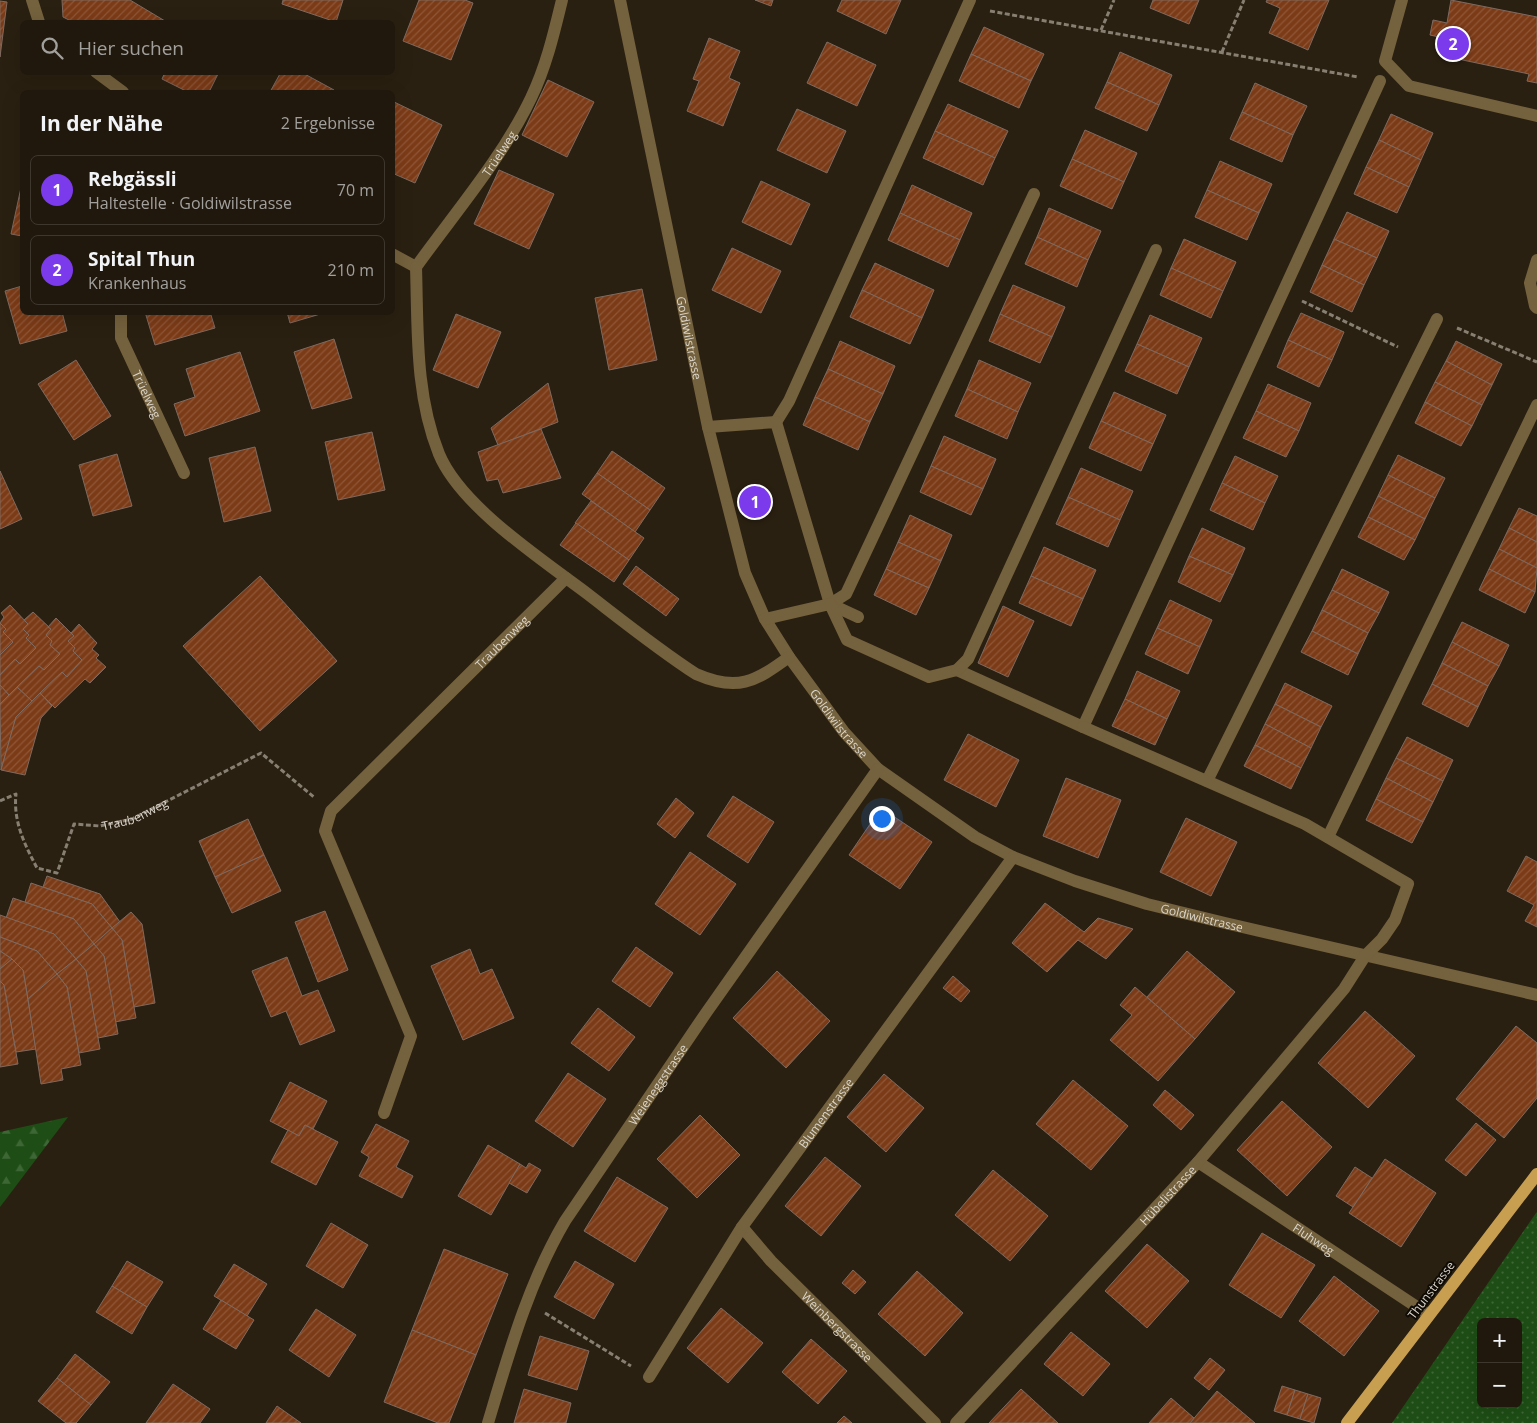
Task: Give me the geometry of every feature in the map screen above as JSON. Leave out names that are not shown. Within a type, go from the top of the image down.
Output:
[{"type":"main road","name":"Thunstrasse","points":[[1347,1423],[1537,1174]]},
{"type":"street","points":[[32,0],[38,20]]},
{"type":"street","name":"Trüelweg","points":[[416,267],[514,131],[532,96],[545,62],[562,0]]},
{"type":"street","name":"Goldiwilstrasse","points":[[620,0],[708,427],[745,573],[765,619],[789,658],[844,732],[878,769],[967,832],[1013,857],[1076,881],[1147,904],[1537,995]]},
{"type":"street","points":[[1402,0],[1385,61],[1409,86],[1537,116]]},
{"type":"street","points":[[776,422],[790,401],[969,3]]},
{"type":"street","points":[[100,75],[121,90]]},
{"type":"street","points":[[1083,727],[1380,81]]},
{"type":"street","points":[[765,619],[830,604],[846,594],[1034,194]]},
{"type":"street","points":[[776,422],[830,604],[847,640],[929,677],[957,670],[968,659],[1156,250]]},
{"type":"street","points":[[395,256],[416,267],[419,382],[426,419],[440,456],[462,492],[501,527],[677,662],[712,681],[729,684],[747,682],[764,675],[789,658]]},
{"type":"street","points":[[1537,260],[1530,283],[1537,308]]},
{"type":"street","name":"Trüelweg","points":[[121,315],[121,338],[184,473]]},
{"type":"street","points":[[1208,781],[1437,319]]},
{"type":"street","points":[[957,670],[1305,824],[1328,837],[1537,405]]},
{"type":"street","points":[[708,427],[776,422]]},
{"type":"street","name":"Traubenweg","points":[[331,811],[566,578]]},
{"type":"street","points":[[830,604],[858,617]]},
{"type":"street","name":"Weieneggstrasse","points":[[488,1423],[525,1302],[547,1252],[565,1221],[706,1013],[878,769]]},
{"type":"street","points":[[331,811],[325,831],[411,1036],[384,1113]]},
{"type":"street","name":"Hübelistrasse","points":[[956,1423],[1198,1162],[1344,989],[1365,956],[1382,939],[1396,920],[1408,884],[1328,837]]},
{"type":"street","name":"Blumenstrasse","points":[[649,1377],[742,1227],[1013,857]]},
{"type":"street","name":"Fluhweg","points":[[1198,1162],[1429,1315]]},
{"type":"street","name":"Weinbergstrasse","points":[[742,1227],[771,1261],[935,1423]]},
{"type":"path","points":[[1101,30],[1114,0]]},
{"type":"path","points":[[1222,52],[1244,0]]},
{"type":"path","points":[[969,3],[1101,30],[1380,81]]},
{"type":"path","name":"Traubenweg","points":[[0,801],[16,794],[15,805],[22,839],[37,868],[57,873],[74,824],[100,826],[132,819],[261,753],[331,811]]},
{"type":"path","points":[[560,1322],[649,1377]]},
{"type":"green space","points":[[68,1117],[0,1207],[0,1132]]},
{"type":"green space","points":[[1537,1212],[1537,1423],[1392,1423]]},
{"type":"building","points":[[62,0],[130,0],[163,20],[69,20],[63,17]]},
{"type":"building","points":[[283,0],[343,0],[337,20],[330,20],[282,4]]},
{"type":"building","points":[[419,0],[465,0],[473,3],[451,60],[403,41]]},
{"type":"building","points":[[755,0],[773,0],[771,6]]},
{"type":"building","points":[[842,0],[901,0],[886,34],[837,11]]},
{"type":"building","points":[[1153,0],[1199,0],[1189,24],[1150,8]]},
{"type":"building","points":[[1267,0],[1329,0],[1308,50],[1269,33],[1280,8],[1266,2]]},
{"type":"building","points":[[1451,0],[1537,17],[1537,83],[1527,81],[1529,74],[1439,55],[1443,38],[1430,35],[1433,20],[1447,23]]},
{"type":"building","points":[[0,1],[7,2],[0,57]]},
{"type":"building","points":[[984,27],[1044,54],[1031,81],[971,54]]},
{"type":"building","points":[[709,38],[740,51],[729,78],[740,83],[723,126],[687,111],[699,81],[693,79]]},
{"type":"building","points":[[827,42],[876,65],[857,106],[807,83]]},
{"type":"building","points":[[1120,52],[1172,75],[1159,105],[1107,82]]},
{"type":"building","points":[[971,54],[1031,81],[1019,108],[959,81]]},
{"type":"building","points":[[164,75],[218,75],[210,90],[184,90],[162,79]]},
{"type":"building","points":[[279,75],[306,75],[334,90],[271,90]]},
{"type":"building","points":[[548,80],[594,102],[567,157],[522,135]]},
{"type":"building","points":[[1107,82],[1159,105],[1147,131],[1095,108]]},
{"type":"building","points":[[1255,83],[1307,106],[1293,135],[1242,112]]},
{"type":"building","points":[[395,102],[442,125],[415,183],[395,174]]},
{"type":"building","points":[[948,104],[1008,131],[995,158],[935,131]]},
{"type":"building","points":[[797,109],[846,131],[827,173],[777,150]]},
{"type":"building","points":[[1242,112],[1293,135],[1282,162],[1230,139]]},
{"type":"building","points":[[1391,114],[1433,133],[1421,160],[1379,140]]},
{"type":"building","points":[[1085,130],[1137,153],[1124,182],[1072,159]]},
{"type":"building","points":[[935,131],[995,158],[983,185],[923,158]]},
{"type":"building","points":[[1379,140],[1421,160],[1409,187],[1366,167]]},
{"type":"building","points":[[1072,159],[1124,182],[1112,209],[1060,186]]},
{"type":"building","points":[[1220,161],[1272,184],[1259,213],[1207,190]]},
{"type":"building","points":[[1366,167],[1409,187],[1397,213],[1354,194]]},
{"type":"building","points":[[499,170],[554,194],[529,249],[474,224]]},
{"type":"building","points":[[761,181],[810,204],[791,245],[742,222]]},
{"type":"building","points":[[912,185],[972,213],[960,240],[900,213]]},
{"type":"building","points":[[1207,190],[1259,213],[1247,240],[1195,217]]},
{"type":"building","points":[[20,192],[20,236],[11,234]]},
{"type":"building","points":[[1049,208],[1101,231],[1088,260],[1037,237]]},
{"type":"building","points":[[1347,212],[1389,231],[1377,258],[1334,239]]},
{"type":"building","points":[[900,213],[960,240],[948,267],[888,240]]},
{"type":"building","points":[[1037,237],[1088,260],[1077,287],[1025,264]]},
{"type":"building","points":[[1184,239],[1236,262],[1223,291],[1171,268]]},
{"type":"building","points":[[1334,239],[1377,258],[1364,285],[1322,265]]},
{"type":"building","points":[[732,248],[781,271],[761,313],[712,290]]},
{"type":"building","points":[[875,263],[934,290],[922,318],[862,290]]},
{"type":"building","points":[[1322,265],[1364,285],[1352,312],[1310,292]]},
{"type":"building","points":[[1171,268],[1223,291],[1211,318],[1160,295]]},
{"type":"building","points":[[1013,285],[1065,307],[1052,337],[1000,314]]},
{"type":"building","points":[[20,287],[20,315],[63,315],[67,331],[20,344],[5,291]]},
{"type":"building","points":[[642,289],[657,360],[609,370],[595,298]]},
{"type":"building","points":[[862,290],[922,318],[910,344],[850,317]]},
{"type":"building","points":[[1301,313],[1344,332],[1332,360],[1288,340]]},
{"type":"building","points":[[456,314],[501,332],[478,388],[433,370]]},
{"type":"building","points":[[1000,314],[1052,337],[1040,363],[989,341]]},
{"type":"building","points":[[146,315],[211,315],[215,328],[155,345]]},
{"type":"building","points":[[288,315],[317,315],[290,323]]},
{"type":"building","points":[[1150,315],[1202,338],[1189,367],[1137,344]]},
{"type":"building","points":[[334,339],[352,398],[312,409],[294,352]]},
{"type":"building","points":[[1288,340],[1332,360],[1319,387],[1277,367]]},
{"type":"building","points":[[840,341],[895,366],[883,394],[828,369]]},
{"type":"building","points":[[1456,341],[1502,364],[1492,385],[1446,361]]},
{"type":"building","points":[[1137,344],[1189,367],[1177,394],[1125,371]]},
{"type":"building","points":[[240,352],[260,411],[185,436],[174,404],[195,397],[186,369]]},
{"type":"building","points":[[76,360],[111,416],[74,440],[38,384]]},
{"type":"building","points":[[979,360],[1031,383],[1018,412],[967,389]]},
{"type":"building","points":[[1446,361],[1492,385],[1482,405],[1435,382]]},
{"type":"building","points":[[828,369],[883,394],[870,422],[815,397]]},
{"type":"building","points":[[1435,382],[1482,405],[1472,426],[1425,402]]},
{"type":"building","points":[[548,383],[558,422],[498,445],[491,428]]},
{"type":"building","points":[[1268,384],[1311,403],[1299,431],[1256,411]]},
{"type":"building","points":[[967,389],[1018,412],[1007,439],[955,416]]},
{"type":"building","points":[[1114,392],[1166,415],[1153,444],[1101,421]]},
{"type":"building","points":[[815,397],[870,422],[858,450],[803,425]]},
{"type":"building","points":[[1425,402],[1472,426],[1461,446],[1415,423]]},
{"type":"building","points":[[1256,411],[1299,431],[1286,457],[1243,438]]},
{"type":"building","points":[[1101,421],[1153,444],[1141,471],[1089,448]]},
{"type":"building","points":[[541,429],[561,478],[503,493],[498,479],[487,481],[478,452]]},
{"type":"building","points":[[372,432],[385,490],[338,500],[325,442]]},
{"type":"building","points":[[944,436],[996,459],[983,489],[931,466]]},
{"type":"building","points":[[255,447],[271,511],[224,522],[209,458]]},
{"type":"building","points":[[612,451],[665,488],[650,510],[597,473]]},
{"type":"building","points":[[117,454],[132,506],[93,516],[79,465]]},
{"type":"building","points":[[1398,455],[1445,478],[1435,498],[1388,475]]},
{"type":"building","points":[[1235,456],[1278,476],[1265,503],[1222,483]]},
{"type":"building","points":[[931,466],[983,489],[971,515],[920,492]]},
{"type":"building","points":[[1081,468],[1133,491],[1120,520],[1068,497]]},
{"type":"building","points":[[0,471],[22,519],[0,529]]},
{"type":"building","points":[[597,473],[650,510],[635,532],[582,494]]},
{"type":"building","points":[[1388,475],[1435,498],[1425,519],[1378,496]]},
{"type":"building","points":[[1222,483],[1265,503],[1253,530],[1210,510]]},
{"type":"building","points":[[1378,496],[1425,519],[1415,540],[1368,517]]},
{"type":"building","points":[[1068,497],[1120,520],[1108,547],[1056,524]]},
{"type":"building","points":[[591,501],[644,538],[629,560],[575,523]]},
{"type":"building","points":[[1519,508],[1537,516],[1537,542],[1509,528]]},
{"type":"building","points":[[910,515],[952,535],[941,561],[898,542]]},
{"type":"building","points":[[1368,517],[1415,540],[1404,560],[1358,537]]},
{"type":"building","points":[[576,523],[629,560],[614,582],[560,545]]},
{"type":"building","points":[[1202,528],[1245,548],[1233,575],[1189,556]]},
{"type":"building","points":[[1509,528],[1537,542],[1537,568],[1499,549]]},
{"type":"building","points":[[898,542],[941,561],[929,588],[886,569]]},
{"type":"building","points":[[1044,547],[1096,570],[1083,599],[1031,576]]},
{"type":"building","points":[[1499,549],[1537,568],[1535,592],[1489,569]]},
{"type":"building","points":[[1189,556],[1233,575],[1220,602],[1178,582]]},
{"type":"building","points":[[636,566],[679,599],[666,616],[623,584]]},
{"type":"building","points":[[886,569],[929,588],[916,615],[874,595]]},
{"type":"building","points":[[1342,569],[1389,592],[1379,613],[1332,590]]},
{"type":"building","points":[[1489,569],[1535,592],[1525,613],[1479,590]]},
{"type":"building","points":[[260,576],[337,661],[260,731],[183,646]]},
{"type":"building","points":[[1031,576],[1083,599],[1071,626],[1019,603]]},
{"type":"building","points":[[1332,590],[1379,613],[1368,633],[1322,610]]},
{"type":"building","points":[[1170,600],[1212,620],[1200,647],[1157,628]]},
{"type":"building","points":[[10,605],[28,624],[23,629],[29,635],[26,638],[36,648],[20,664],[15,659],[0,675],[0,655],[13,642],[3,632],[6,629],[0,623],[4,617],[1,613]]},
{"type":"building","points":[[1003,606],[1034,621],[1008,677],[978,663]]},
{"type":"building","points":[[1322,610],[1368,633],[1358,654],[1312,631]]},
{"type":"building","points":[[33,612],[51,629],[46,635],[52,641],[50,645],[60,654],[44,670],[39,666],[9,695],[0,685],[0,675],[15,659],[20,664],[36,648],[26,638],[29,635],[23,629],[28,624],[24,620]]},
{"type":"building","points":[[56,618],[74,636],[68,641],[75,648],[73,651],[82,660],[67,677],[62,672],[32,701],[17,687],[39,666],[44,670],[60,654],[50,645],[52,641],[46,635],[51,629],[48,627]]},
{"type":"building","points":[[1462,622],[1509,645],[1499,666],[1452,642]]},
{"type":"building","points":[[0,623],[6,629],[3,632],[13,642],[0,655]]},
{"type":"building","points":[[79,624],[97,643],[92,649],[99,655],[96,658],[106,667],[90,683],[85,679],[55,708],[40,693],[62,672],[67,677],[82,660],[73,651],[75,648],[68,641],[74,636],[71,633]]},
{"type":"building","points":[[1157,628],[1200,647],[1188,674],[1145,654]]},
{"type":"building","points":[[1312,631],[1358,654],[1348,675],[1301,652]]},
{"type":"building","points":[[1452,642],[1499,666],[1488,686],[1442,663]]},
{"type":"building","points":[[1442,663],[1488,686],[1478,707],[1432,684]]},
{"type":"building","points":[[1137,671],[1180,691],[1167,719],[1125,699]]},
{"type":"building","points":[[1285,683],[1332,706],[1321,727],[1275,704]]},
{"type":"building","points":[[1432,684],[1478,707],[1468,727],[1422,704]]},
{"type":"building","points":[[0,685],[9,695],[0,704]]},
{"type":"building","points":[[17,687],[32,701],[16,717],[1,770],[0,704]]},
{"type":"building","points":[[40,693],[52,706],[41,718],[25,775],[1,770],[16,717]]},
{"type":"building","points":[[1125,699],[1167,719],[1155,745],[1112,726]]},
{"type":"building","points":[[1275,704],[1321,727],[1311,748],[1265,724]]},
{"type":"building","points":[[1265,724],[1311,748],[1301,768],[1255,745]]},
{"type":"building","points":[[968,734],[1019,760],[996,807],[944,780]]},
{"type":"building","points":[[1407,737],[1453,760],[1443,781],[1396,758]]},
{"type":"building","points":[[1255,745],[1301,768],[1291,789],[1244,766]]},
{"type":"building","points":[[1396,758],[1443,781],[1433,802],[1386,778]]},
{"type":"building","points":[[1066,778],[1121,800],[1098,858],[1043,836]]},
{"type":"building","points":[[1386,778],[1433,802],[1423,822],[1376,799]]},
{"type":"building","points":[[733,796],[774,822],[748,863],[707,836]]},
{"type":"building","points":[[676,798],[694,813],[675,838],[657,824]]},
{"type":"building","points":[[1376,799],[1423,822],[1412,843],[1366,820]]},
{"type":"building","points":[[881,808],[932,842],[900,889],[849,855]]},
{"type":"building","points":[[1186,818],[1237,842],[1211,896],[1160,872]]},
{"type":"building","points":[[248,819],[264,855],[215,877],[199,841]]},
{"type":"building","points":[[690,852],[736,884],[700,935],[655,904]]},
{"type":"building","points":[[264,855],[281,891],[232,913],[215,877]]},
{"type":"building","points":[[1526,856],[1537,862],[1537,927],[1525,921],[1534,905],[1507,891]]},
{"type":"building","points":[[47,876],[100,894],[120,922],[112,928],[92,904],[43,887]]},
{"type":"building","points":[[31,883],[92,904],[112,928],[94,944],[74,919],[25,902]]},
{"type":"building","points":[[13,898],[74,919],[94,944],[76,959],[54,934],[6,918]]},
{"type":"building","points":[[1045,903],[1084,932],[1098,918],[1133,929],[1106,959],[1078,940],[1047,972],[1012,943]]},
{"type":"building","points":[[325,911],[348,970],[318,982],[295,922]]},
{"type":"building","points":[[131,912],[142,924],[155,1003],[134,1007],[122,940],[112,928]]},
{"type":"building","points":[[0,915],[54,934],[76,959],[57,974],[37,951],[0,937]]},
{"type":"building","points":[[112,928],[122,940],[136,1018],[115,1022],[104,956],[94,944]]},
{"type":"building","points":[[0,937],[37,951],[57,974],[28,999],[23,970],[0,951]]},
{"type":"building","points":[[94,944],[104,956],[118,1034],[98,1038],[86,971],[76,959]]},
{"type":"building","points":[[636,947],[673,973],[650,1007],[612,981]]},
{"type":"building","points":[[470,949],[480,974],[492,969],[514,1018],[463,1040],[431,966]]},
{"type":"building","points":[[0,951],[12,959],[0,969]]},
{"type":"building","points":[[1187,951],[1235,992],[1195,1039],[1147,997]]},
{"type":"building","points":[[287,957],[302,996],[318,990],[335,1031],[300,1045],[286,1011],[271,1017],[252,971]]},
{"type":"building","points":[[12,959],[23,970],[36,1049],[16,1052],[4,985],[0,981],[0,969]]},
{"type":"building","points":[[76,959],[86,971],[100,1049],[79,1053],[67,987],[57,974]]},
{"type":"building","points":[[777,971],[830,1021],[786,1068],[733,1018]]},
{"type":"building","points":[[57,974],[67,987],[81,1065],[61,1069],[63,1080],[41,1084],[28,999]]},
{"type":"building","points":[[953,976],[970,991],[961,1002],[943,988]]},
{"type":"building","points":[[0,981],[4,985],[18,1064],[0,1067]]},
{"type":"building","points":[[1135,987],[1195,1039],[1158,1081],[1110,1040],[1132,1015],[1120,1005]]},
{"type":"building","points":[[598,1008],[635,1037],[609,1071],[571,1043]]},
{"type":"building","points":[[1365,1011],[1415,1056],[1368,1108],[1318,1063]]},
{"type":"building","points":[[1516,1026],[1537,1043],[1537,1098],[1504,1138],[1456,1099]]},
{"type":"building","points":[[568,1073],[606,1099],[573,1147],[535,1121]]},
{"type":"building","points":[[884,1074],[924,1108],[886,1152],[847,1117]]},
{"type":"building","points":[[1073,1080],[1128,1126],[1091,1170],[1036,1124]]},
{"type":"building","points":[[290,1082],[327,1101],[313,1129],[305,1125],[299,1136],[270,1121]]},
{"type":"building","points":[[1165,1090],[1194,1115],[1181,1130],[1153,1105]]},
{"type":"building","points":[[1282,1101],[1332,1147],[1287,1196],[1237,1150]]},
{"type":"building","points":[[700,1115],[740,1155],[697,1198],[657,1159]]},
{"type":"building","points":[[1476,1123],[1496,1140],[1466,1176],[1445,1160]]},
{"type":"building","points":[[376,1124],[409,1141],[396,1167],[413,1176],[402,1198],[359,1176],[369,1157],[361,1152]]},
{"type":"building","points":[[305,1125],[338,1142],[316,1185],[271,1162],[288,1130],[299,1136]]},
{"type":"building","points":[[488,1145],[520,1164],[491,1215],[458,1196]]},
{"type":"building","points":[[825,1157],[861,1186],[821,1236],[785,1206]]},
{"type":"building","points":[[1385,1159],[1436,1193],[1401,1247],[1349,1213]]},
{"type":"building","points":[[529,1163],[541,1170],[527,1193],[509,1183],[520,1164],[526,1168]]},
{"type":"building","points":[[1355,1167],[1372,1178],[1353,1207],[1336,1196]]},
{"type":"building","points":[[993,1170],[1048,1216],[1010,1261],[955,1215]]},
{"type":"building","points":[[617,1177],[668,1208],[635,1262],[584,1231]]},
{"type":"building","points":[[331,1223],[368,1245],[343,1288],[306,1266]]},
{"type":"building","points":[[1262,1233],[1315,1265],[1281,1318],[1229,1285]]},
{"type":"building","points":[[1147,1244],[1189,1281],[1147,1328],[1105,1291]]},
{"type":"building","points":[[444,1249],[508,1274],[476,1355],[412,1330]]},
{"type":"building","points":[[127,1261],[163,1282],[147,1307],[112,1286]]},
{"type":"building","points":[[575,1261],[614,1284],[594,1319],[554,1297]]},
{"type":"building","points":[[234,1264],[267,1284],[247,1316],[214,1296]]},
{"type":"building","points":[[853,1270],[866,1282],[855,1294],[842,1283]]},
{"type":"building","points":[[917,1271],[963,1313],[925,1356],[878,1314]]},
{"type":"building","points":[[1334,1276],[1379,1311],[1344,1356],[1299,1321]]},
{"type":"building","points":[[112,1286],[147,1307],[132,1334],[96,1312]]},
{"type":"building","points":[[221,1300],[254,1320],[236,1349],[203,1329]]},
{"type":"building","points":[[721,1308],[763,1343],[728,1383],[687,1348]]},
{"type":"building","points":[[316,1309],[356,1335],[329,1377],[289,1350]]},
{"type":"building","points":[[412,1330],[476,1355],[449,1423],[438,1423],[384,1402]]},
{"type":"building","points":[[1071,1332],[1110,1364],[1083,1396],[1044,1364]]},
{"type":"building","points":[[540,1336],[589,1351],[577,1390],[528,1375]]},
{"type":"building","points":[[811,1339],[847,1371],[818,1404],[782,1372]]},
{"type":"building","points":[[75,1354],[110,1382],[91,1405],[57,1378]]},
{"type":"building","points":[[1210,1358],[1225,1370],[1209,1390],[1194,1378]]},
{"type":"building","points":[[57,1378],[91,1405],[76,1423],[66,1423],[38,1401]]},
{"type":"building","points":[[173,1384],[210,1409],[200,1423],[146,1423]]},
{"type":"building","points":[[1282,1386],[1295,1390],[1287,1415],[1274,1411]]},
{"type":"building","points":[[524,1389],[571,1403],[566,1423],[514,1423]]},
{"type":"building","points":[[1021,1389],[1058,1423],[989,1423]]},
{"type":"building","points":[[1295,1390],[1308,1394],[1300,1419],[1287,1415]]},
{"type":"building","points":[[1217,1391],[1255,1423],[1190,1423]]},
{"type":"building","points":[[1308,1394],[1321,1398],[1314,1423],[1300,1419]]},
{"type":"building","points":[[1171,1398],[1194,1418],[1190,1423],[1149,1423]]},
{"type":"building","points":[[277,1406],[301,1423],[266,1423]]},
{"type":"building","points":[[844,1416],[852,1423],[837,1423]]},
{"type":"place","name":"Spital Thun","points":[[1453,44]]},
{"type":"place","name":"Rebgässli","points":[[755,502]]}]
